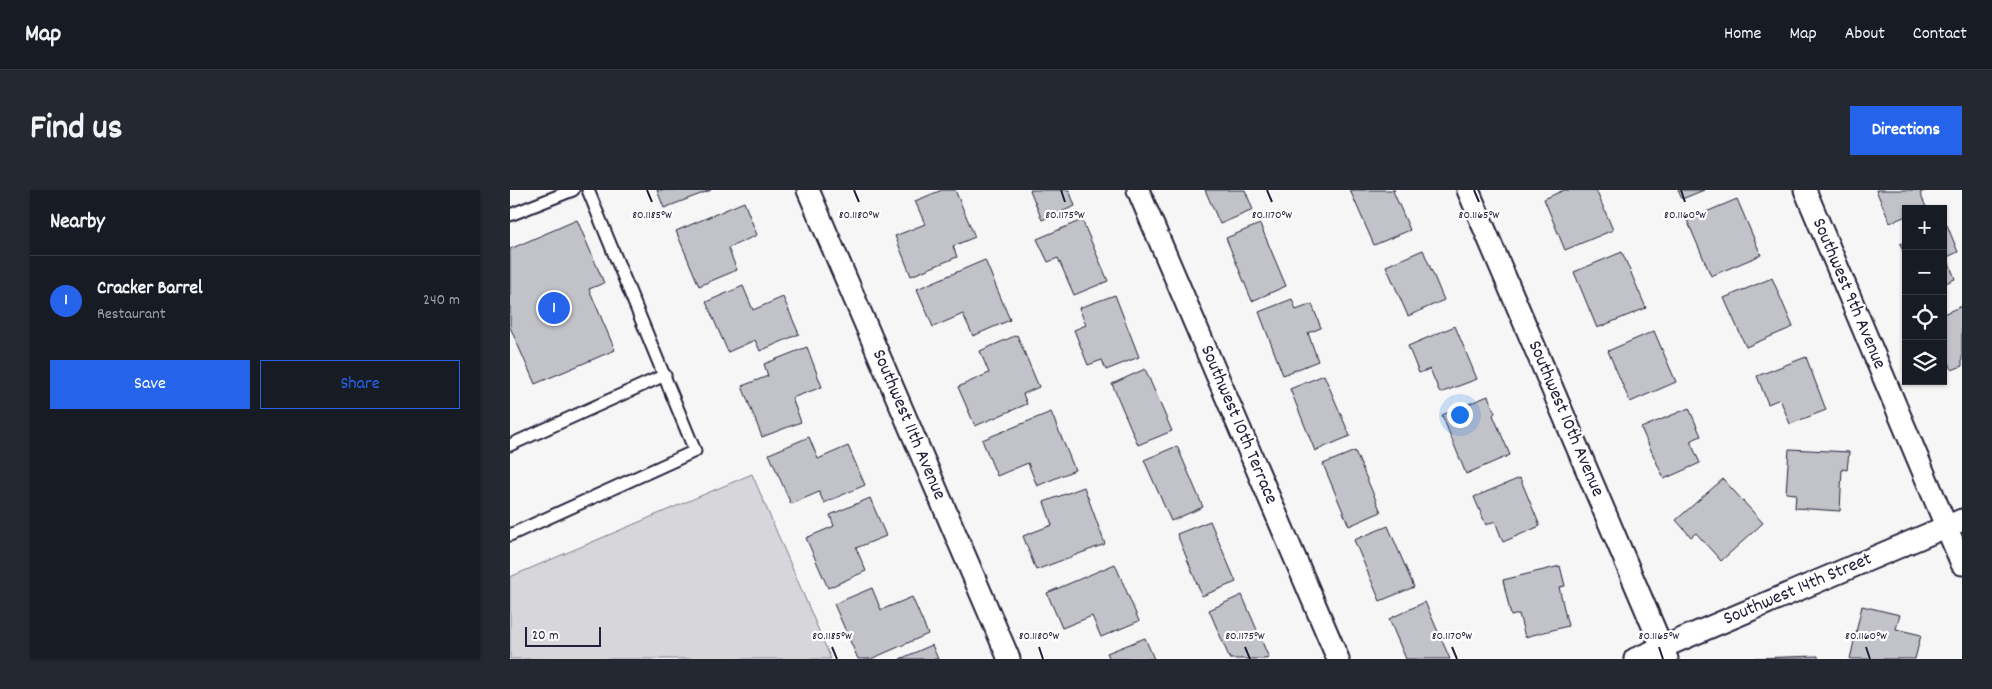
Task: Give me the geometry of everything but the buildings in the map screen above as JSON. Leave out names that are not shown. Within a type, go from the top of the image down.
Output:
[{"type":"street","name":"Southwest 11th Avenue","points":[[808,190],[1009,659]]},
{"type":"street","name":"Southwest 10th Terrace","points":[[1138,190],[1338,659]]},
{"type":"street","name":"Southwest 10th Avenue","points":[[1468,190],[1665,653]]},
{"type":"street","name":"Southwest 9th Avenue","points":[[1805,190],[1954,524],[1962,564]]},
{"type":"street","name":"Southwest 14th Street","points":[[1635,659],[1665,653],[1954,524]]},
{"type":"lane","points":[[510,215],[573,190]]},
{"type":"lane","points":[[510,535],[695,451],[588,190]]},
{"type":"lane","points":[[510,445],[665,375]]},
{"type":"shaded area","points":[[752,474],[831,659],[510,659],[510,577]]},
{"type":"place","name":"Cracker Barrel","points":[[554,308]]}]
